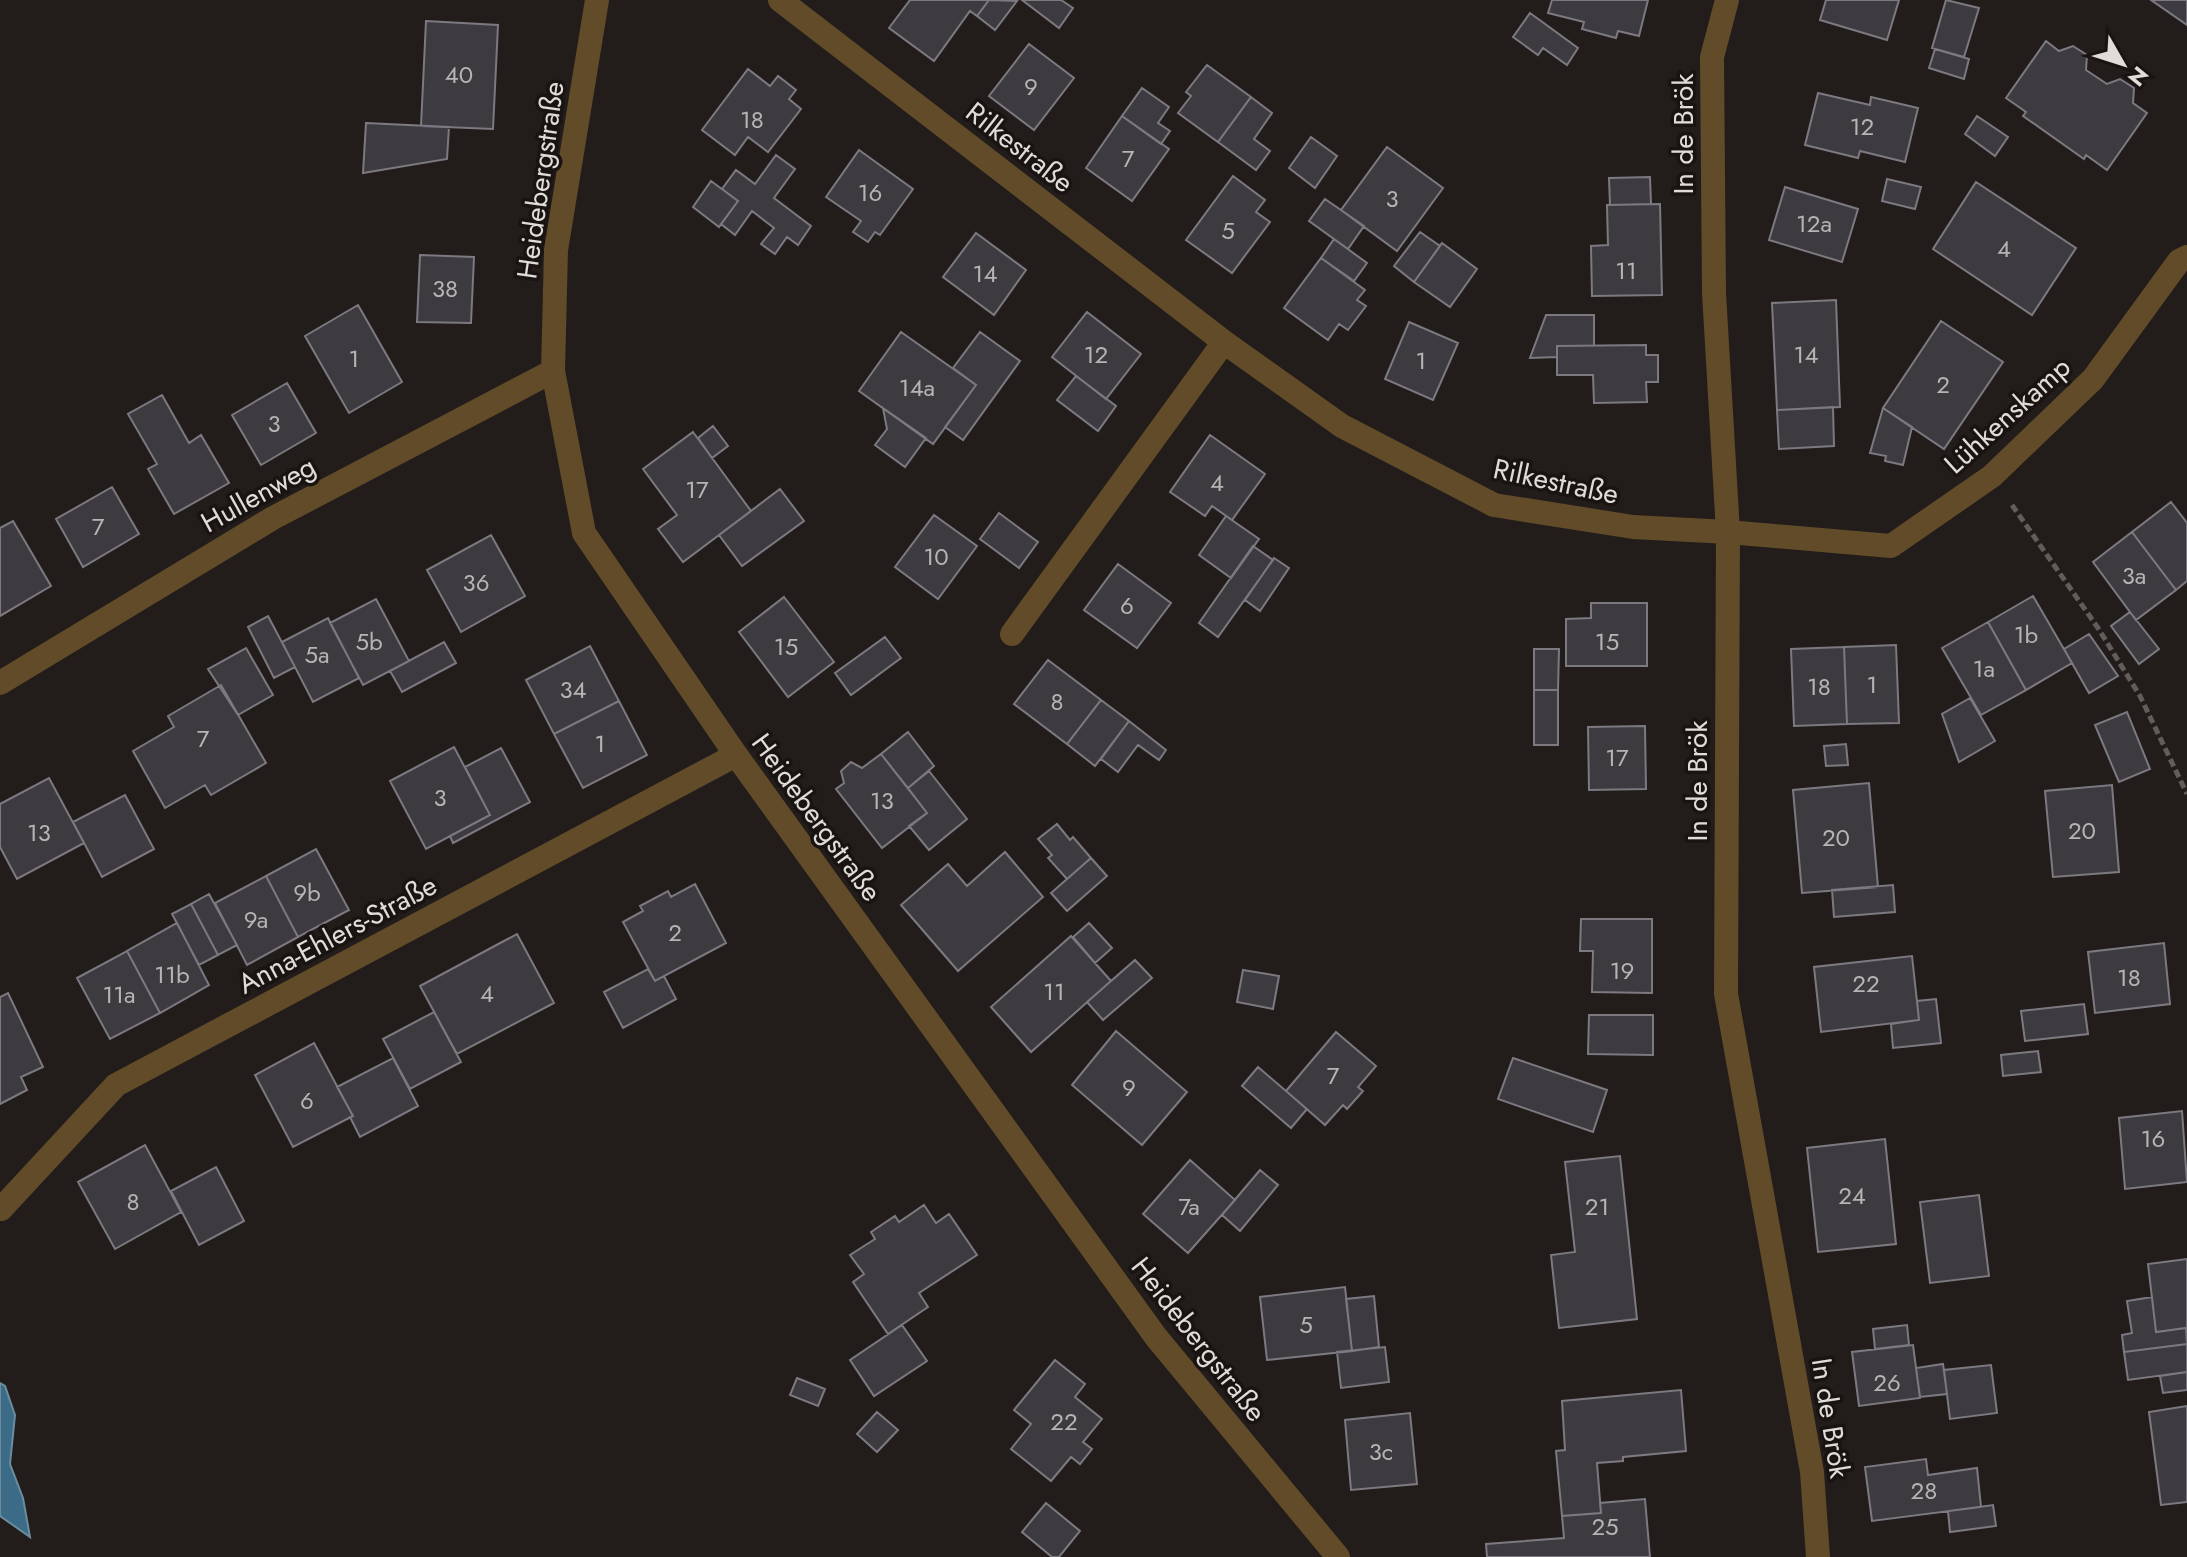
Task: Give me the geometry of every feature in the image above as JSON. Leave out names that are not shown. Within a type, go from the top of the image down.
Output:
[{"type":"street","name":"Heidebergstraße","points":[[597,0],[556,250],[553,371],[584,533],[736,755],[1156,1337],[1338,1557]]},
{"type":"street","name":"Rilkestraße","points":[[780,0],[1224,342],[1342,426],[1494,505],[1633,527],[1728,532]]},
{"type":"street","name":"In de Brök","points":[[1727,0],[1712,57],[1714,293],[1728,532],[1726,994],[1812,1472],[1818,1557]]},
{"type":"street","name":"Lühkenskamp","points":[[1728,532],[1891,546],[1992,476],[2093,379],[2179,261],[2187,257]]},
{"type":"street","points":[[1012,634],[1224,342]]},
{"type":"street","name":"Hullenweg","points":[[0,683],[273,518],[553,371]]},
{"type":"street","name":"Anna-Ehlers-Straße","points":[[1,1209],[116,1085],[736,755]]},
{"type":"path","points":[[1992,476],[2098,628],[2140,696],[2187,794]]},
{"type":"water","points":[[0,1383],[5,1386],[15,1415],[10,1464],[23,1498],[30,1537],[0,1516]]},
{"type":"building","points":[[910,0],[989,0],[977,16],[970,11],[934,61],[889,28]]},
{"type":"building","points":[[989,0],[1017,1],[995,30],[977,16]]},
{"type":"building","points":[[1022,0],[1061,0],[1073,8],[1059,28]]},
{"type":"building","points":[[1552,0],[1648,0],[1639,36],[1618,31],[1616,38],[1582,29],[1584,22],[1548,13]]},
{"type":"building","points":[[1826,0],[1899,0],[1887,40],[1820,20]]},
{"type":"building","points":[[1946,0],[1979,8],[1964,57],[1932,48]]},
{"type":"building","points":[[2151,0],[2187,0],[2187,25]]},
{"type":"building","points":[[1530,13],[1578,48],[1567,65],[1543,48],[1538,55],[1513,37]]},
{"type":"building","points":[[426,21],[498,25],[493,129],[421,126]]},
{"type":"building","points":[[2046,41],[2059,51],[2073,46],[2087,55],[2086,70],[2107,84],[2120,79],[2134,88],[2133,103],[2147,113],[2107,170],[2086,155],[2084,159],[2023,116],[2026,112],[2006,98]]},
{"type":"building","points":[[1029,44],[1074,78],[1034,130],[989,96]]},
{"type":"building","points":[[1935,49],[1969,59],[1964,79],[1929,68]]},
{"type":"building","points":[[1207,65],[1251,97],[1218,142],[1178,113],[1191,96],[1186,92]]},
{"type":"building","points":[[748,69],[770,86],[778,76],[796,90],[789,99],[801,109],[768,152],[748,137],[735,155],[702,130]]},
{"type":"building","points":[[1142,88],[1169,107],[1158,123],[1170,131],[1161,144],[1122,116]]},
{"type":"building","points":[[1818,93],[1870,105],[1871,97],[1918,108],[1905,162],[1860,151],[1858,158],[1805,145]]},
{"type":"building","points":[[1251,97],[1272,113],[1254,139],[1270,151],[1256,170],[1218,142]]},
{"type":"building","points":[[1122,116],[1169,149],[1132,201],[1086,168]]},
{"type":"building","points":[[1977,116],[2008,137],[1995,156],[1965,134]]},
{"type":"building","points":[[366,123],[449,127],[447,159],[363,173]]},
{"type":"building","points":[[1311,137],[1337,156],[1315,188],[1289,168]]},
{"type":"building","points":[[1387,147],[1443,188],[1397,251],[1341,210]]},
{"type":"building","points":[[859,150],[913,189],[880,235],[875,232],[868,242],[853,232],[861,221],[826,197]]},
{"type":"building","points":[[776,155],[795,169],[774,198],[811,226],[798,245],[787,237],[775,254],[761,244],[774,228],[752,211],[735,235],[721,224],[738,201],[722,189],[736,170],[755,184]]},
{"type":"building","points":[[1233,176],[1265,200],[1256,212],[1270,222],[1232,273],[1186,240]]},
{"type":"building","points":[[1650,177],[1651,204],[1610,205],[1609,178]]},
{"type":"building","points":[[1887,179],[1921,187],[1915,209],[1882,201]]},
{"type":"building","points":[[711,181],[738,201],[719,227],[693,207]]},
{"type":"building","points":[[1976,182],[2076,248],[2032,315],[1933,249]]},
{"type":"building","points":[[1785,187],[1858,209],[1842,262],[1769,240]]},
{"type":"building","points":[[1325,199],[1364,226],[1348,249],[1309,221]]},
{"type":"building","points":[[1660,204],[1662,295],[1592,296],[1591,246],[1608,245],[1607,205]]},
{"type":"building","points":[[1420,232],[1440,246],[1414,282],[1394,266]]},
{"type":"building","points":[[976,233],[1026,270],[994,315],[943,277]]},
{"type":"building","points":[[1334,239],[1367,263],[1354,281],[1321,258]]},
{"type":"building","points":[[1442,243],[1477,269],[1450,307],[1414,282]]},
{"type":"building","points":[[420,255],[474,257],[471,323],[417,322]]},
{"type":"building","points":[[1321,258],[1365,290],[1357,300],[1366,306],[1348,330],[1339,324],[1328,340],[1284,308]]},
{"type":"building","points":[[1836,300],[1840,407],[1777,410],[1772,303]]},
{"type":"building","points":[[358,305],[402,382],[349,413],[305,336]]},
{"type":"building","points":[[1087,312],[1141,354],[1106,399],[1052,357]]},
{"type":"building","points":[[1546,315],[1594,315],[1594,346],[1557,346],[1557,357],[1530,358]]},
{"type":"building","points":[[1941,321],[2003,362],[1944,449],[1883,408]]},
{"type":"building","points":[[1409,322],[1458,343],[1433,400],[1385,379]]},
{"type":"building","points":[[901,332],[976,385],[933,444],[859,391]]},
{"type":"building","points":[[980,332],[1020,361],[963,440],[945,427],[976,385],[953,368]]},
{"type":"building","points":[[1646,345],[1646,355],[1658,355],[1658,382],[1646,382],[1647,402],[1594,403],[1593,375],[1557,375],[1557,346]]},
{"type":"building","points":[[1076,376],[1116,406],[1098,431],[1057,400]]},
{"type":"building","points":[[287,383],[316,433],[261,465],[232,415]]},
{"type":"building","points":[[162,395],[189,443],[201,435],[229,483],[174,514],[148,469],[157,464],[128,414]]},
{"type":"building","points":[[1833,407],[1834,446],[1779,449],[1777,410]]},
{"type":"building","points":[[883,408],[926,438],[905,467],[875,445],[887,429]]},
{"type":"building","points":[[1883,408],[1912,427],[1903,465],[1885,461],[1886,456],[1870,453]]},
{"type":"building","points":[[713,426],[728,446],[712,458],[698,438]]},
{"type":"building","points":[[693,432],[751,511],[683,562],[658,529],[677,515],[643,469]]},
{"type":"building","points":[[1210,435],[1265,474],[1232,520],[1212,506],[1205,516],[1170,492]]},
{"type":"building","points":[[112,487],[139,534],[83,567],[56,519]]},
{"type":"building","points":[[780,489],[804,521],[742,566],[719,535]]},
{"type":"building","points":[[2171,502],[2187,523],[2187,581],[2176,590],[2132,532]]},
{"type":"building","points":[[999,513],[1038,542],[1019,568],[980,539]]},
{"type":"building","points":[[934,515],[977,546],[938,599],[895,567]]},
{"type":"building","points":[[1226,516],[1259,539],[1231,578],[1199,555]]},
{"type":"building","points":[[13,521],[51,586],[0,616],[0,528]]},
{"type":"building","points":[[2132,532],[2176,590],[2136,620],[2093,562]]},
{"type":"building","points":[[491,535],[525,596],[461,632],[427,570]]},
{"type":"building","points":[[1253,546],[1273,560],[1218,637],[1199,623]]},
{"type":"building","points":[[1274,558],[1289,568],[1260,611],[1245,600]]},
{"type":"building","points":[[1118,564],[1171,603],[1137,648],[1084,610]]},
{"type":"building","points":[[2033,596],[2072,663],[2026,690],[1988,622]]},
{"type":"building","points":[[784,597],[834,662],[788,697],[739,632]]},
{"type":"building","points":[[376,599],[409,661],[363,685],[330,623]]},
{"type":"building","points":[[1591,603],[1647,603],[1647,666],[1566,666],[1566,619],[1591,618]]},
{"type":"building","points":[[2130,612],[2159,649],[2139,664],[2111,626]]},
{"type":"building","points":[[268,616],[295,667],[274,678],[248,627]]},
{"type":"building","points":[[328,618],[359,678],[313,702],[282,642]]},
{"type":"building","points":[[1988,622],[2026,690],[1981,715],[1942,648]]},
{"type":"building","points":[[2089,634],[2118,676],[2089,693],[2064,649]]},
{"type":"building","points":[[885,637],[901,658],[851,695],[835,673]]},
{"type":"building","points":[[444,642],[456,663],[402,692],[390,671]]},
{"type":"building","points":[[1896,645],[1899,723],[1847,724],[1844,647]]},
{"type":"building","points":[[590,646],[619,701],[554,734],[526,680]]},
{"type":"building","points":[[1844,647],[1847,724],[1794,726],[1791,649]]},
{"type":"building","points":[[246,648],[273,695],[238,715],[208,669]]},
{"type":"building","points":[[1534,649],[1559,649],[1558,690],[1534,690]]},
{"type":"building","points":[[1048,660],[1101,700],[1067,744],[1014,704]]},
{"type":"building","points":[[221,685],[266,763],[211,795],[205,785],[165,808],[133,751],[174,727],[168,716]]},
{"type":"building","points":[[1534,690],[1558,690],[1558,745],[1534,745]]},
{"type":"building","points":[[1970,698],[1995,741],[1959,762],[1942,714]]},
{"type":"building","points":[[1101,700],[1129,721],[1095,766],[1067,744]]},
{"type":"building","points":[[619,701],[647,755],[583,788],[554,734]]},
{"type":"building","points":[[2127,712],[2150,769],[2119,782],[2095,725]]},
{"type":"building","points":[[1129,721],[1166,750],[1159,760],[1138,745],[1118,772],[1101,759]]},
{"type":"building","points":[[1645,726],[1646,789],[1589,790],[1588,727]]},
{"type":"building","points":[[908,732],[934,766],[908,788],[881,754]]},
{"type":"building","points":[[1846,744],[1848,765],[1826,766],[1824,746]]},
{"type":"building","points":[[454,747],[490,815],[426,849],[390,781]]},
{"type":"building","points":[[501,748],[530,802],[453,843],[450,836],[490,815],[465,767]]},
{"type":"building","points":[[881,754],[927,813],[882,848],[836,789],[844,783],[841,771],[851,762],[862,768]]},
{"type":"building","points":[[929,771],[967,819],[929,850],[909,826],[927,813],[908,788]]},
{"type":"building","points":[[49,778],[84,843],[17,879],[0,847],[0,804]]},
{"type":"building","points":[[1869,783],[1878,887],[1802,893],[1793,790]]},
{"type":"building","points":[[2112,785],[2119,872],[2053,877],[2045,791]]},
{"type":"building","points":[[125,795],[154,849],[102,877],[73,822]]},
{"type":"building","points":[[1057,824],[1091,858],[1067,879],[1048,858],[1052,855],[1038,839]]},
{"type":"building","points":[[316,849],[349,910],[298,937],[266,876]]},
{"type":"building","points":[[1005,852],[1043,897],[958,971],[901,905],[948,864],[967,886]]},
{"type":"building","points":[[1091,858],[1107,876],[1067,911],[1051,893]]},
{"type":"building","points":[[266,876],[298,937],[247,965],[215,903]]},
{"type":"building","points":[[695,884],[726,943],[655,981],[623,922],[643,911],[640,906],[668,891],[671,897]]},
{"type":"building","points":[[1893,885],[1895,912],[1834,917],[1832,890]]},
{"type":"building","points":[[209,894],[237,945],[218,955],[191,904]]},
{"type":"building","points":[[191,904],[218,955],[199,965],[172,914]]},
{"type":"building","points":[[1581,919],[1652,919],[1652,993],[1592,992],[1593,951],[1580,951]]},
{"type":"building","points":[[177,923],[209,985],[160,1013],[127,951]]},
{"type":"building","points":[[1089,923],[1112,948],[1095,963],[1073,937]]},
{"type":"building","points":[[517,934],[554,1003],[457,1054],[420,986]]},
{"type":"building","points":[[1071,936],[1111,981],[1031,1052],[991,1007]]},
{"type":"building","points":[[2164,943],[2170,1004],[2095,1013],[2088,952]]},
{"type":"building","points":[[127,951],[160,1013],[110,1039],[77,978]]},
{"type":"building","points":[[1912,956],[1919,1020],[1821,1032],[1814,967]]},
{"type":"building","points":[[1135,960],[1152,978],[1103,1020],[1087,1002]]},
{"type":"building","points":[[648,969],[655,981],[664,976],[676,999],[623,1028],[604,992]]},
{"type":"building","points":[[1243,970],[1279,976],[1273,1009],[1237,1002]]},
{"type":"building","points":[[8,993],[43,1067],[21,1077],[27,1090],[0,1104],[0,997]]},
{"type":"building","points":[[1936,999],[1941,1043],[1893,1048],[1891,1024],[1919,1020],[1917,1001]]},
{"type":"building","points":[[2084,1004],[2088,1034],[2025,1041],[2021,1011]]},
{"type":"building","points":[[434,1012],[461,1062],[410,1089],[383,1039]]},
{"type":"building","points":[[1589,1015],[1653,1015],[1653,1055],[1588,1054]]},
{"type":"building","points":[[1116,1031],[1187,1092],[1142,1145],[1072,1085]]},
{"type":"building","points":[[1336,1032],[1376,1066],[1358,1087],[1363,1091],[1347,1109],[1343,1105],[1325,1125],[1286,1091]]},
{"type":"building","points":[[314,1043],[353,1116],[293,1147],[255,1075]]},
{"type":"building","points":[[2038,1051],[2041,1072],[2003,1076],[2001,1055]]},
{"type":"building","points":[[393,1058],[418,1106],[360,1137],[350,1117],[353,1116],[337,1087]]},
{"type":"building","points":[[1513,1058],[1607,1090],[1593,1132],[1498,1099]]},
{"type":"building","points":[[1258,1067],[1307,1109],[1291,1128],[1242,1086]]},
{"type":"building","points":[[2182,1111],[2187,1182],[2125,1189],[2119,1118]]},
{"type":"building","points":[[1885,1139],[1896,1244],[1818,1252],[1807,1148]]},
{"type":"building","points":[[145,1145],[181,1212],[115,1249],[78,1182]]},
{"type":"building","points":[[1620,1156],[1637,1319],[1559,1328],[1551,1255],[1575,1252],[1565,1162]]},
{"type":"building","points":[[1190,1160],[1235,1200],[1188,1253],[1143,1214]]},
{"type":"building","points":[[216,1167],[244,1221],[199,1245],[171,1191]]},
{"type":"building","points":[[1260,1170],[1278,1185],[1240,1231],[1222,1215]]},
{"type":"building","points":[[1979,1195],[1989,1276],[1930,1283],[1920,1202]]},
{"type":"building","points":[[924,1205],[936,1223],[949,1214],[977,1255],[919,1293],[928,1307],[888,1334],[853,1282],[864,1274],[850,1255],[875,1239],[871,1232],[895,1216],[899,1222]]},
{"type":"building","points":[[2187,1259],[2187,1328],[2156,1332],[2148,1264]]},
{"type":"building","points":[[1345,1287],[1352,1351],[1267,1360],[1260,1297]]},
{"type":"building","points":[[1374,1296],[1379,1347],[1352,1351],[1346,1299]]},
{"type":"building","points":[[2152,1297],[2156,1332],[2186,1328],[2187,1344],[2124,1352],[2122,1335],[2132,1333],[2127,1301]]},
{"type":"building","points":[[902,1325],[927,1361],[874,1396],[850,1360]]},
{"type":"building","points":[[1907,1325],[1909,1345],[1875,1349],[1873,1329]]},
{"type":"building","points":[[2187,1344],[2187,1372],[2128,1380],[2124,1352]]},
{"type":"building","points":[[1913,1345],[1920,1398],[1859,1406],[1852,1352]]},
{"type":"building","points":[[1385,1347],[1389,1382],[1341,1388],[1337,1352]]},
{"type":"building","points":[[1055,1360],[1085,1384],[1075,1397],[1102,1419],[1083,1442],[1092,1449],[1080,1464],[1071,1457],[1051,1481],[1011,1449],[1031,1424],[1014,1410]]},
{"type":"building","points":[[1943,1364],[1947,1394],[1920,1397],[1916,1368]]},
{"type":"building","points":[[1991,1365],[1997,1413],[1950,1419],[1944,1370]]},
{"type":"building","points":[[2187,1372],[2187,1390],[2163,1393],[2160,1376]]},
{"type":"building","points":[[797,1378],[825,1389],[818,1406],[790,1395]]},
{"type":"building","points":[[1681,1390],[1686,1451],[1623,1457],[1623,1461],[1597,1463],[1601,1513],[1562,1516],[1556,1451],[1565,1450],[1562,1401]]},
{"type":"building","points":[[2187,1406],[2187,1502],[2161,1505],[2149,1412]]},
{"type":"building","points":[[877,1412],[898,1430],[877,1452],[857,1434]]},
{"type":"building","points":[[1410,1413],[1417,1484],[1351,1490],[1345,1420]]},
{"type":"building","points":[[1926,1459],[1928,1475],[1977,1468],[1981,1507],[1872,1521],[1865,1467]]},
{"type":"building","points":[[1645,1499],[1650,1557],[1487,1557],[1486,1544],[1564,1538],[1562,1516],[1601,1513],[1600,1503]]},
{"type":"building","points":[[1046,1503],[1080,1531],[1059,1557],[1052,1557],[1022,1532]]},
{"type":"building","points":[[1993,1505],[1996,1526],[1950,1532],[1948,1511]]}]
